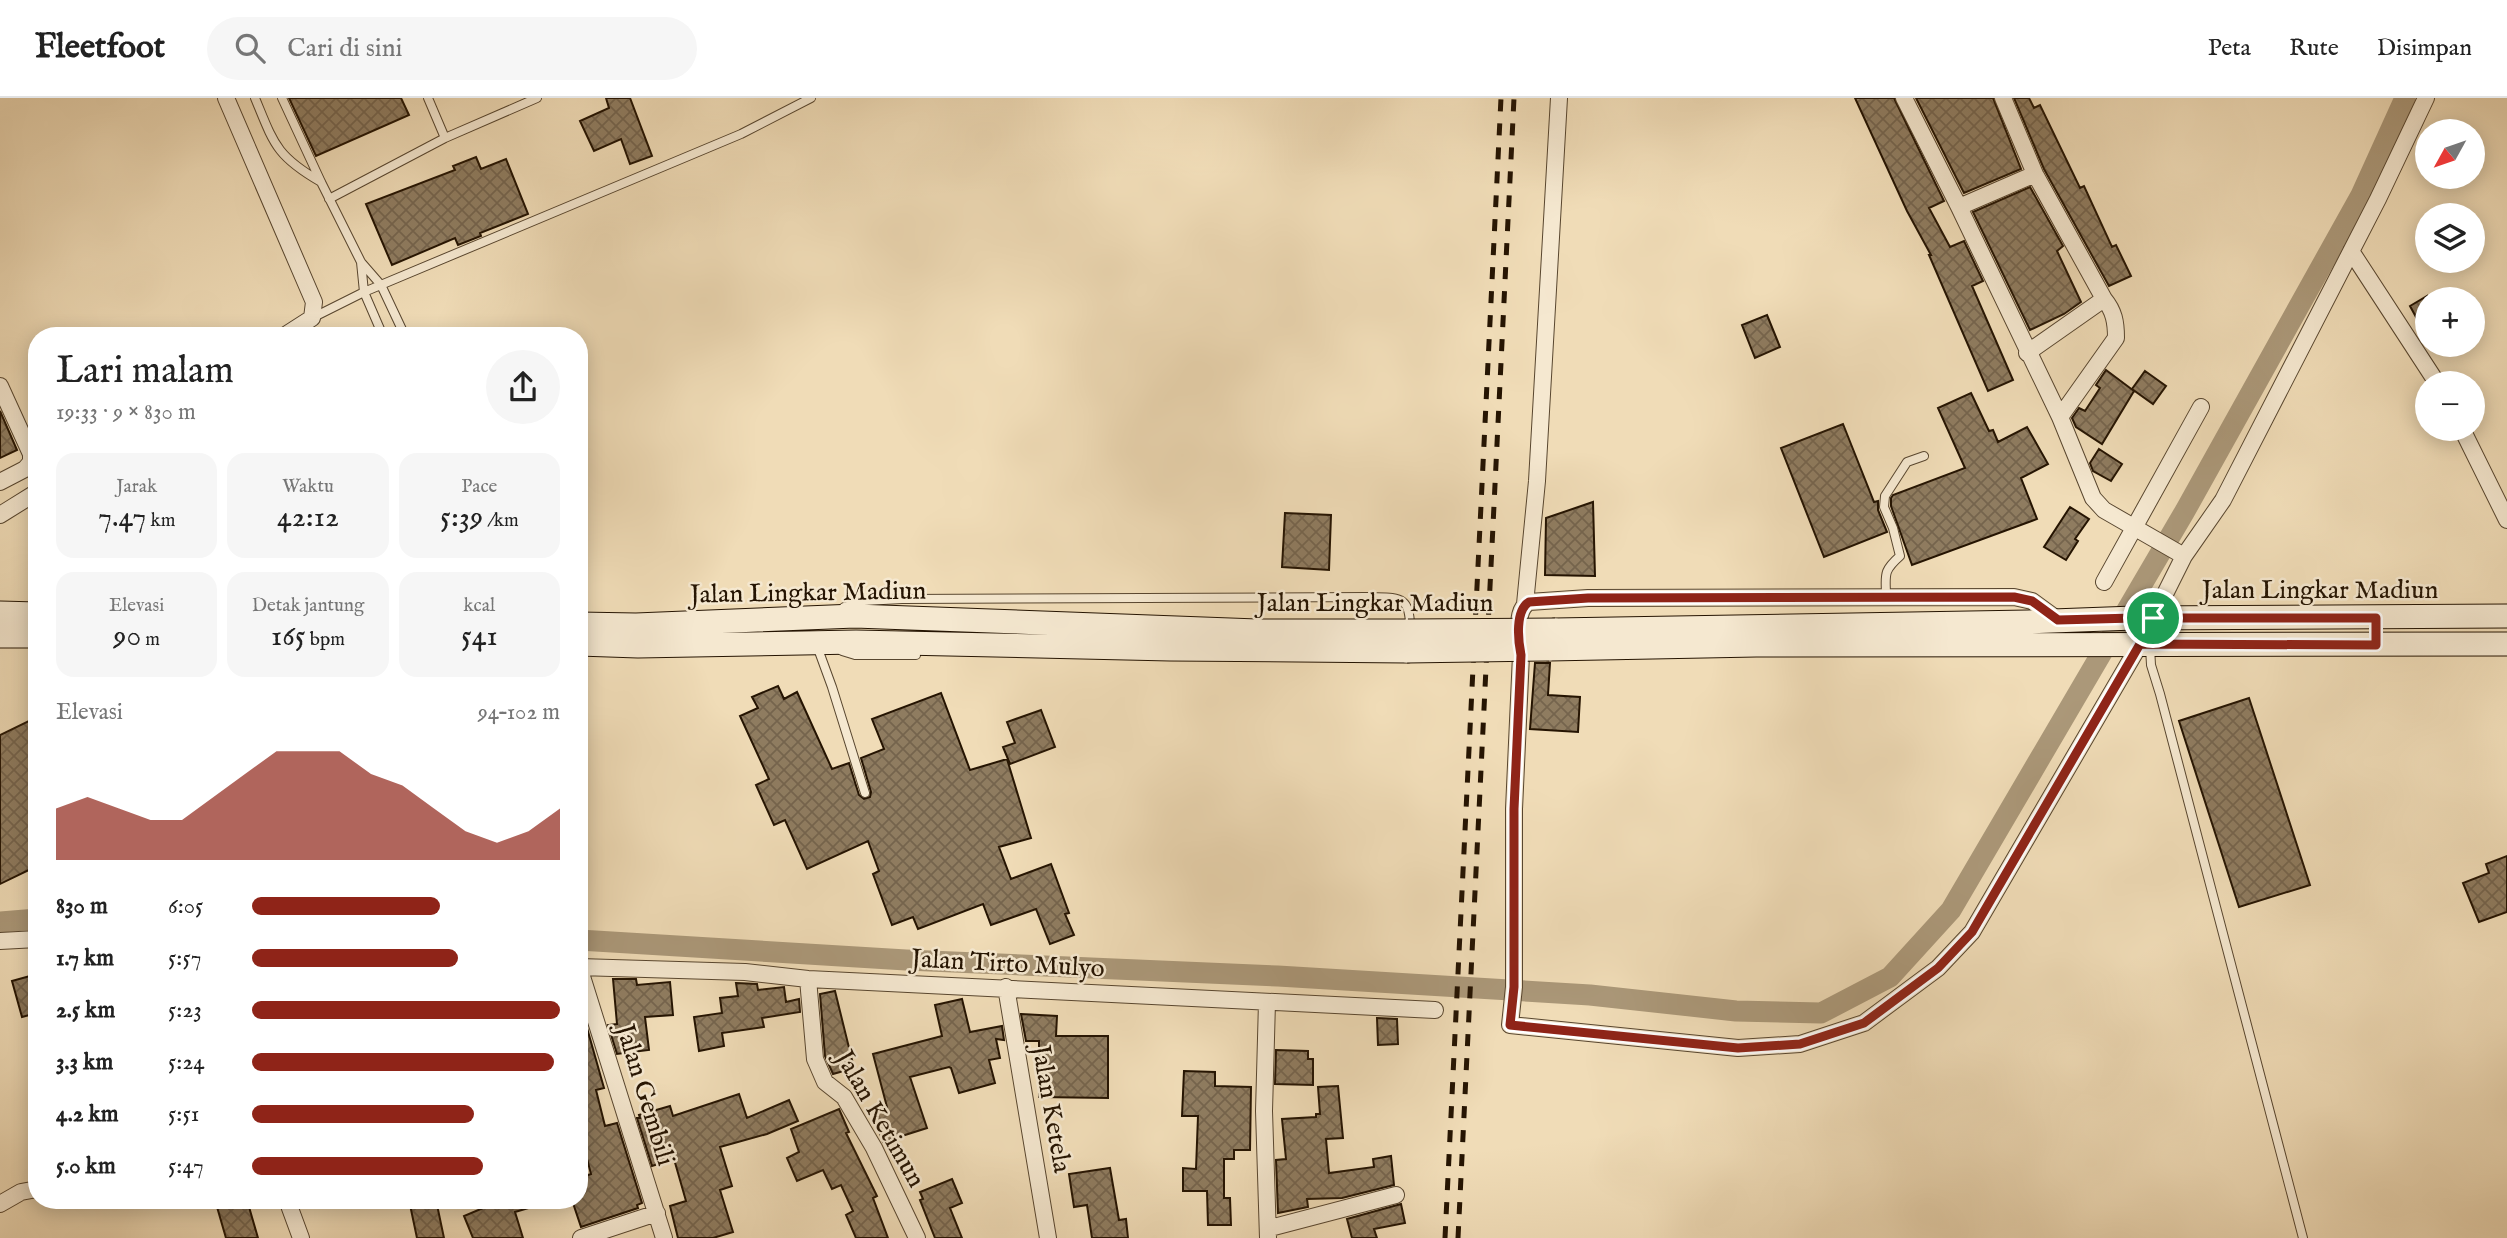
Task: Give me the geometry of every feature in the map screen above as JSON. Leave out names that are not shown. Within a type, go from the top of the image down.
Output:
[{"type":"main road","points":[[0,614],[28,614]]},
{"type":"main road","name":"Jalan Lingkar Madiun","points":[[588,624],[636,625],[855,616],[1270,631],[1484,631],[1778,625],[2036,637],[2077,645],[2507,644]]},
{"type":"main road","name":"Jalan Lingkar Madiun","points":[[588,644],[856,642],[1407,651],[2036,637],[2058,620],[2085,619],[2507,616]]},
{"type":"main road","points":[[2376,618],[2376,645]]},
{"type":"main road","points":[[0,636],[28,636]]},
{"type":"street","points":[[226,98],[314,302],[312,318],[298,327]]},
{"type":"street","points":[[1559,98],[1538,481],[1519,644],[1521,655],[1514,809],[1514,987],[1510,1025],[1738,1048],[1800,1044],[1864,1023],[1938,968],[1972,932],[2138,644]]},
{"type":"street","points":[[1904,98],[2060,417],[2093,498],[2104,510],[2180,554]]},
{"type":"street","points":[[2003,98],[2035,174],[2111,308],[2116,323],[2116,338],[2060,417]]},
{"type":"street","points":[[2144,618],[2180,554],[2222,500],[2351,251],[2426,98]]},
{"type":"street","points":[[1959,207],[2035,174]]},
{"type":"street","points":[[2351,251],[2429,371]]},
{"type":"street","points":[[2027,353],[2104,299]]},
{"type":"street","points":[[0,386],[28,447]]},
{"type":"street","points":[[2104,582],[2201,407]]},
{"type":"street","points":[[2468,441],[2507,520]]},
{"type":"street","points":[[0,482],[28,466]]},
{"type":"street","points":[[0,515],[28,498]]},
{"type":"street","points":[[1524,604],[1588,598],[2023,598],[2032,601],[2058,620]]},
{"type":"street","points":[[1521,655],[2007,655],[2025,653],[2036,637]]},
{"type":"street","points":[[0,941],[28,939]]},
{"type":"street","name":"Jalan Tirto Mulyo","points":[[588,967],[745,972],[808,979],[1435,1010]]},
{"type":"street","name":"Jalan Ketimun","points":[[808,979],[815,1059],[825,1082],[844,1097],[868,1138],[917,1238]]},
{"type":"street","name":"Jalan Ketela","points":[[1006,987],[1048,1238]]},
{"type":"street","name":"Jalan Gembili","points":[[588,995],[664,1238]]},
{"type":"street","points":[[1267,1002],[1264,1111],[1269,1233],[1396,1195]]},
{"type":"street","points":[[0,1204],[28,1191]]},
{"type":"street","points":[[290,1209],[301,1238]]},
{"type":"street","points":[[581,1238],[657,1213]]},
{"type":"lane","points":[[255,98],[280,153],[295,167],[321,182]]},
{"type":"lane","points":[[282,98],[361,262],[382,285],[401,327]]},
{"type":"lane","points":[[428,98],[445,138]]},
{"type":"lane","points":[[329,200],[445,138],[537,98]]},
{"type":"lane","points":[[312,318],[364,292],[741,134],[811,98]]},
{"type":"lane","points":[[361,262],[364,292],[379,327]]},
{"type":"lane","points":[[1886,597],[1884,576],[1889,566],[1900,556],[1884,507],[1885,496],[1907,462],[1924,456]]},
{"type":"lane","points":[[822,617],[864,601],[1006,598],[1399,598],[1407,603],[1411,613],[1410,638],[1407,656],[1404,657],[975,654]]},
{"type":"lane","points":[[820,643],[855,655],[922,654]]},
{"type":"lane","points":[[820,643],[865,793]]},
{"type":"lane","points":[[2138,644],[2151,665],[2164,707],[2303,1238]]},
{"type":"building","points":[[289,98],[401,98],[409,115],[316,156]]},
{"type":"building","points":[[606,98],[630,98],[652,156],[630,164],[621,139],[594,151],[580,121],[609,108]]},
{"type":"building","points":[[1855,98],[1894,98],[1944,201],[1929,208],[1950,247],[1964,241],[1983,281],[1972,286],[2013,380],[1988,391],[1931,255],[1907,211]]},
{"type":"building","points":[[1916,98],[1993,98],[2021,169],[1964,193]]},
{"type":"building","points":[[2014,98],[2029,98],[2034,108],[2040,105],[2080,188],[2084,186],[2112,247],[2116,245],[2131,276],[2109,286],[2044,169]]},
{"type":"building","points":[[476,157],[481,169],[506,159],[528,214],[458,245],[455,238],[392,265],[366,204],[455,170],[453,166]]},
{"type":"building","points":[[2030,187],[2063,246],[2057,251],[2081,302],[2064,314],[2030,330],[1973,212]]},
{"type":"building","points":[[1767,315],[1780,347],[1755,358],[1742,325]]},
{"type":"building","points":[[2106,370],[2134,391],[2102,444],[2076,427],[2072,418],[2079,408],[2085,411],[2100,388],[2096,385]]},
{"type":"building","points":[[2145,371],[2166,386],[2153,404],[2132,389]]},
{"type":"building","points":[[1971,393],[1989,431],[1993,430],[1998,442],[2027,427],[2048,464],[2021,478],[2037,519],[1912,565],[1891,506],[1891,498],[1965,468],[1938,408]]},
{"type":"building","points":[[0,411],[17,450],[0,458]]},
{"type":"building","points":[[1843,424],[1874,502],[1878,501],[1878,510],[1887,532],[1824,557],[1781,448]]},
{"type":"building","points":[[2099,449],[2122,464],[2111,481],[2093,471],[2090,463]]},
{"type":"building","points":[[1593,502],[1595,576],[1545,575],[1546,518]]},
{"type":"building","points":[[2070,507],[2089,519],[2075,539],[2078,541],[2066,560],[2044,547]]},
{"type":"building","points":[[1285,513],[1331,515],[1329,570],[1282,567]]},
{"type":"building","points":[[1535,663],[1550,663],[1548,695],[1580,697],[1578,732],[1530,729]]},
{"type":"building","points":[[778,686],[784,699],[797,692],[832,769],[849,763],[859,795],[864,799],[870,797],[871,792],[861,758],[884,749],[872,719],[941,693],[970,770],[1007,759],[1031,838],[999,847],[1011,879],[1051,864],[1074,935],[1050,944],[1036,909],[991,925],[983,904],[918,929],[913,917],[892,925],[873,874],[879,871],[868,841],[807,869],[785,820],[774,825],[756,785],[769,779],[740,716],[758,708],[752,697]]},
{"type":"building","points":[[2249,698],[2310,885],[2239,907],[2179,721]]},
{"type":"building","points":[[1041,710],[1055,747],[1010,764],[1003,747],[1015,743],[1007,722]]},
{"type":"building","points":[[28,721],[28,870],[0,884],[0,735]]},
{"type":"building","points":[[2507,856],[2507,912],[2479,922],[2463,883],[2489,873],[2486,864]]},
{"type":"building","points":[[28,977],[28,1015],[22,1017],[12,981]]},
{"type":"building","points":[[613,979],[636,979],[637,985],[670,982],[673,1015],[645,1017],[649,1050],[617,1054],[608,1025],[617,1024]]},
{"type":"building","points":[[736,983],[757,984],[758,990],[784,987],[786,1002],[799,999],[800,1012],[762,1018],[764,1027],[722,1033],[724,1046],[699,1051],[694,1017],[722,1013],[720,998],[738,996]]},
{"type":"building","points":[[835,991],[854,1068],[833,1074],[825,1056],[820,994]]},
{"type":"building","points":[[962,999],[970,1032],[1002,1026],[1004,1040],[996,1039],[1000,1058],[989,1060],[995,1083],[959,1093],[949,1067],[910,1077],[927,1128],[883,1142],[872,1112],[887,1107],[873,1054],[942,1036],[935,1005]]},
{"type":"building","points":[[1021,1014],[1057,1016],[1056,1036],[1108,1036],[1108,1098],[1039,1097],[1039,1041],[1026,1041]]},
{"type":"building","points":[[1377,1018],[1397,1019],[1398,1044],[1378,1045]]},
{"type":"building","points":[[588,1032],[604,1088],[596,1090],[605,1126],[617,1123],[642,1203],[637,1205],[638,1208],[581,1227],[575,1209],[588,1209],[588,1175],[591,1174],[588,1162]]},
{"type":"building","points":[[1276,1050],[1308,1051],[1308,1059],[1313,1059],[1313,1085],[1275,1084]]},
{"type":"building","points":[[1184,1071],[1215,1072],[1215,1086],[1251,1087],[1250,1150],[1234,1150],[1234,1159],[1224,1159],[1224,1198],[1230,1198],[1231,1225],[1208,1225],[1207,1191],[1183,1191],[1183,1168],[1196,1169],[1198,1116],[1182,1116]]},
{"type":"building","points":[[1338,1086],[1343,1138],[1326,1139],[1329,1173],[1374,1167],[1373,1159],[1391,1156],[1394,1185],[1342,1198],[1307,1199],[1308,1207],[1278,1213],[1276,1160],[1286,1159],[1282,1119],[1316,1117],[1316,1114],[1320,1114],[1318,1087]]},
{"type":"building","points":[[739,1094],[747,1118],[789,1100],[798,1121],[767,1134],[720,1147],[732,1186],[720,1190],[733,1232],[713,1238],[678,1238],[670,1206],[686,1201],[674,1159],[652,1166],[637,1118],[640,1118],[639,1115],[670,1106],[673,1116]]},
{"type":"building","points":[[839,1109],[849,1132],[846,1133],[877,1196],[873,1198],[888,1238],[856,1238],[846,1215],[853,1211],[841,1185],[832,1189],[823,1170],[797,1181],[787,1158],[799,1152],[791,1129]]},
{"type":"building","points":[[1110,1168],[1119,1220],[1126,1219],[1128,1238],[1092,1238],[1087,1205],[1074,1207],[1069,1174]]},
{"type":"building","points":[[952,1179],[962,1203],[950,1208],[962,1238],[935,1238],[920,1200],[923,1199],[920,1192]]},
{"type":"building","points":[[1401,1204],[1405,1223],[1374,1229],[1377,1238],[1352,1238],[1347,1219]]},
{"type":"building","points":[[218,1209],[250,1209],[258,1238],[226,1238]]},
{"type":"building","points":[[411,1209],[438,1209],[444,1238],[417,1238]]},
{"type":"building","points":[[481,1209],[525,1209],[515,1212],[523,1238],[473,1238],[464,1216]]},
{"type":"waterway","points":[[588,941],[906,960],[1278,976],[1590,995],[1736,1011],[1821,1013],[1890,977],[1951,910],[2185,511],[2361,195],[2405,98]]},
{"type":"waterway","points":[[0,922],[28,920]]},
{"type":"railway","points":[[1445,1238],[1501,98]]},
{"type":"railway","points":[[1458,1238],[1514,98]]},
{"type":"route","points":[[2014,597],[2032,601],[2058,620],[2153,618],[2376,618],[2376,645],[2140,644],[1972,932],[1938,968],[1864,1023],[1800,1044],[1738,1048],[1510,1025],[1514,987],[1514,809],[1521,655],[1519,644],[1521,609],[1524,604],[1588,598],[2014,597]]}]
